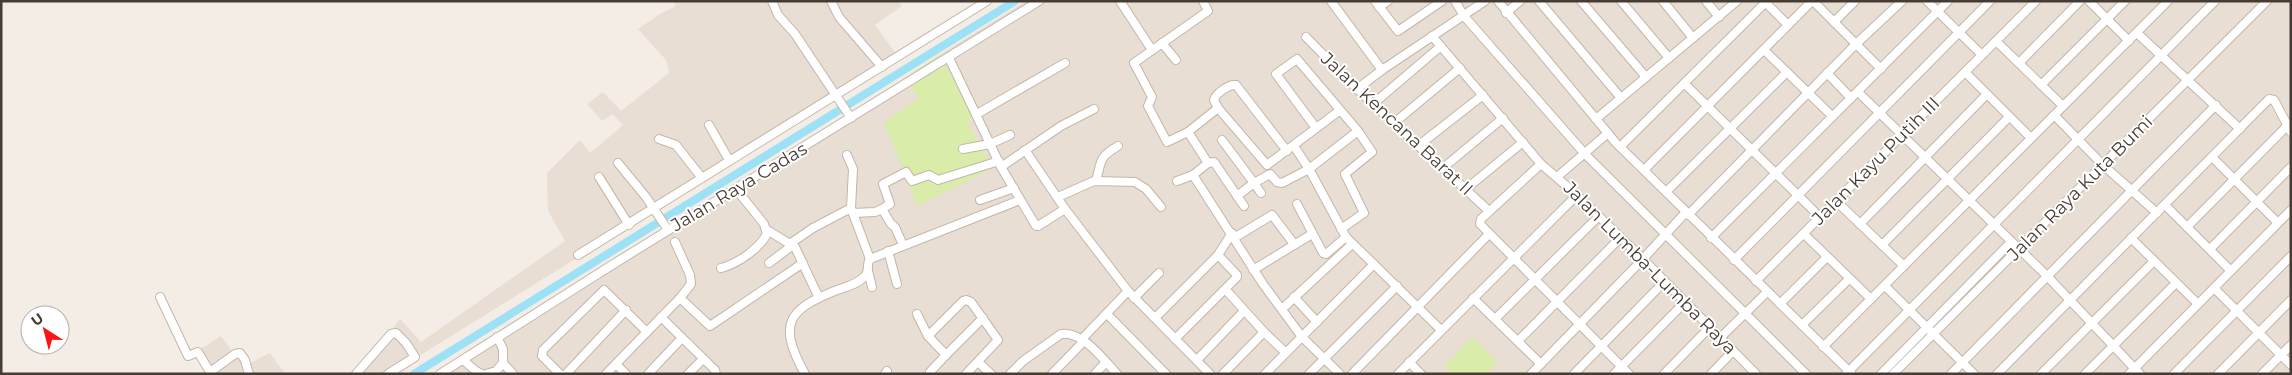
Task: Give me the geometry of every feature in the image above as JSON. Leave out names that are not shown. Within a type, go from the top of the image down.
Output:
[{"type":"street","points":[[772,1],[778,15],[795,34],[850,116]]},
{"type":"street","points":[[831,1],[839,17],[882,67]]},
{"type":"street","points":[[578,255],[656,211],[730,160],[838,99],[882,67],[987,1]]},
{"type":"street","name":"Jalan Raya Cadas","points":[[440,374],[667,228],[736,189],[850,116],[949,58],[1039,1]]},
{"type":"street","points":[[1120,1],[1152,50]]},
{"type":"street","points":[[1331,1],[1382,70]]},
{"type":"street","points":[[1388,1],[1377,4],[1398,31],[1442,1]]},
{"type":"street","points":[[1455,1],[1464,16],[1584,154],[1806,374]]},
{"type":"street","points":[[1357,89],[1485,1]]},
{"type":"street","points":[[1498,1],[1506,13],[1620,147],[1849,373],[2215,1]]},
{"type":"street","points":[[1506,13],[1520,1]]},
{"type":"street","points":[[1539,1],[1621,98]]},
{"type":"street","points":[[1581,1],[1646,77]]},
{"type":"street","points":[[1621,1],[1669,58]]},
{"type":"street","points":[[1663,1],[1693,38]]},
{"type":"street","points":[[1706,1],[1719,16]]},
{"type":"street","points":[[1596,119],[1737,1]]},
{"type":"street","points":[[1644,170],[1812,1],[1881,69]]},
{"type":"street","points":[[1834,22],[1855,1]]},
{"type":"street","points":[[1531,374],[1643,260],[1665,235],[1753,151],[1807,93],[1902,1]]},
{"type":"street","points":[[1927,1],[1982,55]]},
{"type":"street","points":[[1711,238],[1948,1]]},
{"type":"street","points":[[1734,260],[1990,1]]},
{"type":"street","name":"Jalan Kayu Putih III","points":[[1756,281],[2036,1]]},
{"type":"street","points":[[2019,63],[2080,1]]},
{"type":"street","points":[[2089,1],[2129,41]]},
{"type":"street","points":[[2041,85],[2124,1]]},
{"type":"street","points":[[1824,347],[2168,1]]},
{"type":"street","name":"Jalan Raya Kuta Bumi","points":[[1893,374],[1931,330],[2104,165],[2267,1]]},
{"type":"street","points":[[1205,2],[1208,12],[1134,63],[1152,96],[1148,106],[1167,142],[1188,132],[1218,108]]},
{"type":"street","points":[[1620,147],[1686,84],[1766,2],[1788,25]]},
{"type":"street","points":[[2137,33],[2160,57],[2216,105],[2240,129]]},
{"type":"street","name":"Jalan Lumba-Lumba Raya","points":[[1432,36],[1541,164],[1643,260],[1755,373]]},
{"type":"street","name":"Jalan Kencana Barat II","points":[[1306,37],[1357,89],[1489,211]]},
{"type":"street","points":[[1996,40],[2063,106]]},
{"type":"street","points":[[1162,43],[1176,60]]},
{"type":"street","points":[[1373,104],[1441,46]]},
{"type":"street","points":[[1764,50],[1832,116]]},
{"type":"street","points":[[949,58],[1000,164],[1020,200],[1038,226],[1065,209]]},
{"type":"street","points":[[1316,128],[1276,74],[1294,60],[1300,60],[1339,111],[1358,131],[1372,152],[1347,172],[1345,176],[1364,213],[1341,229]]},
{"type":"street","points":[[977,114],[1064,63]]},
{"type":"street","points":[[1394,123],[1460,68]]},
{"type":"street","points":[[1666,192],[1787,72]]},
{"type":"street","points":[[1965,72],[2031,138]]},
{"type":"street","points":[[1827,74],[1851,98]]},
{"type":"street","points":[[1686,84],[1820,217]]},
{"type":"street","points":[[1339,111],[1291,149],[1269,164],[1265,164],[1218,108],[1214,100],[1216,96],[1231,85],[1236,85],[1291,149],[1309,169],[1346,237],[1441,330]]},
{"type":"street","points":[[1858,92],[1946,180],[2047,276],[2068,301],[2113,346],[2134,372],[2291,210]]},
{"type":"street","points":[[1860,224],[1987,94]]},
{"type":"street","points":[[1418,146],[1483,95]]},
{"type":"street","points":[[1998,374],[2068,301],[2271,99],[2289,129],[2234,178],[2187,227]]},
{"type":"street","points":[[1951,374],[2216,105]]},
{"type":"street","points":[[769,263],[813,228],[852,210],[874,212],[890,204],[883,184],[906,172],[912,181],[929,175],[938,180],[1000,164],[1061,126],[1094,109]]},
{"type":"street","points":[[2054,115],[2131,191],[2157,213]]},
{"type":"street","points":[[1882,245],[2009,117]]},
{"type":"street","points":[[1443,168],[1503,118]]},
{"type":"street","points":[[709,125],[730,160]]},
{"type":"street","points":[[1238,196],[1254,183],[1270,174],[1277,182],[1285,182],[1309,169],[1358,131]]},
{"type":"street","points":[[1188,132],[1208,163]]},
{"type":"street","points":[[1557,177],[1608,133]]},
{"type":"street","points":[[963,149],[990,144],[1010,135]]},
{"type":"street","points":[[659,139],[676,144],[702,178]]},
{"type":"street","points":[[1222,140],[1261,193]]},
{"type":"street","points":[[1466,189],[1523,142]]},
{"type":"street","points":[[1096,181],[1099,162],[1104,155],[1118,146]]},
{"type":"street","points":[[1025,150],[1065,209],[1128,291],[1208,373]]},
{"type":"street","points":[[805,374],[790,345],[790,322],[797,312],[819,298],[865,277],[868,271],[870,258],[852,210],[853,170],[847,155]]},
{"type":"street","points":[[2212,157],[2278,223]]},
{"type":"street","points":[[1176,181],[1193,175],[1208,163],[1214,162],[1244,206]]},
{"type":"street","points":[[618,163],[667,228]]},
{"type":"street","points":[[1541,164],[1489,211],[1479,223],[1488,235],[1629,374]]},
{"type":"street","points":[[2210,249],[2291,167]]},
{"type":"street","points":[[1193,175],[1253,270],[1302,337],[1340,374]]},
{"type":"street","points":[[599,177],[629,225]]},
{"type":"street","points":[[1058,197],[1096,181],[1135,182],[1146,189],[1161,208]]},
{"type":"street","points":[[980,200],[1014,188]]},
{"type":"street","points":[[736,189],[767,230],[792,244],[819,298]]},
{"type":"street","points":[[1398,374],[1576,195]]},
{"type":"street","points":[[870,258],[1020,200]]},
{"type":"street","points":[[1836,201],[1904,266]]},
{"type":"street","points":[[1297,204],[1321,252],[1326,254],[1346,237]]},
{"type":"street","points":[[2165,205],[2232,271]]},
{"type":"street","points":[[882,209],[891,224],[895,226],[903,245]]},
{"type":"street","points":[[1155,318],[1218,255],[1233,236],[1272,215],[1294,244]]},
{"type":"street","points":[[1495,319],[1598,217]]},
{"type":"street","points":[[721,268],[731,266],[744,258],[765,238],[767,230]]},
{"type":"street","points":[[1253,270],[1312,234]]},
{"type":"street","points":[[1804,234],[1871,299]]},
{"type":"street","points":[[1352,374],[1419,308],[1488,235]]},
{"type":"street","points":[[1518,341],[1620,238]]},
{"type":"street","points":[[2131,238],[2198,304]]},
{"type":"street","points":[[606,374],[680,298],[691,284],[675,242]]},
{"type":"street","points":[[1881,374],[1931,330],[2011,242]]},
{"type":"street","points":[[1282,309],[1352,244]]},
{"type":"street","points":[[888,251],[898,284]]},
{"type":"street","points":[[1175,338],[1226,290],[1237,276],[1218,255]]},
{"type":"street","points":[[1780,304],[1827,256]]},
{"type":"street","points":[[2174,374],[2291,256]]},
{"type":"street","points":[[2041,374],[2154,261]]},
{"type":"street","points":[[680,298],[710,326],[803,264]]},
{"type":"street","points":[[1265,374],[1374,264]]},
{"type":"street","points":[[868,271],[872,287]]},
{"type":"street","points":[[1134,298],[1159,273]]},
{"type":"street","points":[[1802,326],[1849,279]]},
{"type":"street","points":[[1574,374],[1664,282]]},
{"type":"street","points":[[2085,374],[2176,283]]},
{"type":"street","points":[[1309,374],[1397,286]]},
{"type":"street","points":[[1885,286],[1974,374]]},
{"type":"street","points":[[2214,288],[2291,365]]},
{"type":"street","points":[[560,374],[542,356],[543,350],[604,290],[647,332]]},
{"type":"street","points":[[1226,290],[1285,352]]},
{"type":"street","points":[[1052,374],[1128,291]]},
{"type":"street","points":[[1720,338],[1767,292]]},
{"type":"street","points":[[160,296],[188,356],[198,352],[210,372],[235,354],[240,353],[245,360],[249,374]]},
{"type":"street","points":[[1294,297],[1317,322]]},
{"type":"street","points":[[1473,298],[1541,364]]},
{"type":"street","points":[[928,336],[966,300],[972,304],[998,340],[966,374]]},
{"type":"street","points":[[2218,374],[2291,300]]},
{"type":"street","points":[[1614,374],[1685,302]]},
{"type":"street","points":[[566,374],[626,310]]},
{"type":"street","points":[[1197,360],[1244,311]]},
{"type":"street","points":[[918,314],[928,336],[946,355]]},
{"type":"street","points":[[1107,314],[1166,374]]},
{"type":"street","points":[[661,317],[716,374]]},
{"type":"street","points":[[930,372],[983,318]]},
{"type":"street","points":[[1664,374],[1710,327]]},
{"type":"street","points":[[1224,374],[1264,332]]},
{"type":"street","points":[[356,374],[391,334],[396,333],[406,342],[416,357],[388,374]]},
{"type":"street","points":[[1010,374],[1023,361],[1061,334],[1070,333],[1083,340],[1117,374]]},
{"type":"street","points":[[463,360],[476,371],[484,374],[497,372],[503,363],[503,349],[497,337]]},
{"type":"street","points":[[648,374],[682,338]]},
{"type":"street","points":[[2262,374],[2291,345]]},
{"type":"street","points":[[1711,374],[1733,351]]},
{"type":"street","points":[[688,374],[703,359]]},
{"type":"street","points":[[978,362],[991,374]]},
{"type":"street","points":[[1095,374],[1106,362]]},
{"type":"street","points":[[1409,362],[1421,374]]},
{"type":"street","points":[[503,363],[513,374]]},
{"type":"street","points":[[616,364],[626,374]]},
{"type":"street","points":[[2004,367],[2012,374]]},
{"type":"shaded area","points":[[673,1],[899,1],[902,6],[875,25],[899,58],[390,374],[355,374],[370,359],[400,319],[421,342],[565,241],[548,211],[547,173],[580,140],[590,153],[623,125],[613,114],[602,121],[587,104],[603,92],[621,111],[669,73],[666,60],[638,29],[676,6]]},
{"type":"shaded area","points":[[1026,1],[2291,1],[2291,374],[441,374],[906,77],[919,99],[917,205],[993,168],[968,124],[973,114],[939,55]]},
{"type":"shaded area","points":[[221,336],[234,354],[239,351],[250,363],[270,353],[285,374],[209,374],[196,352]]},
{"type":"green space","points":[[939,55],[973,114],[968,124],[993,168],[917,206],[884,122],[919,99],[906,77]]},
{"type":"green space","points":[[1472,337],[1498,362],[1486,374],[1453,374],[1445,366]]},
{"type":"waterway","points":[[414,374],[1015,1]]}]
